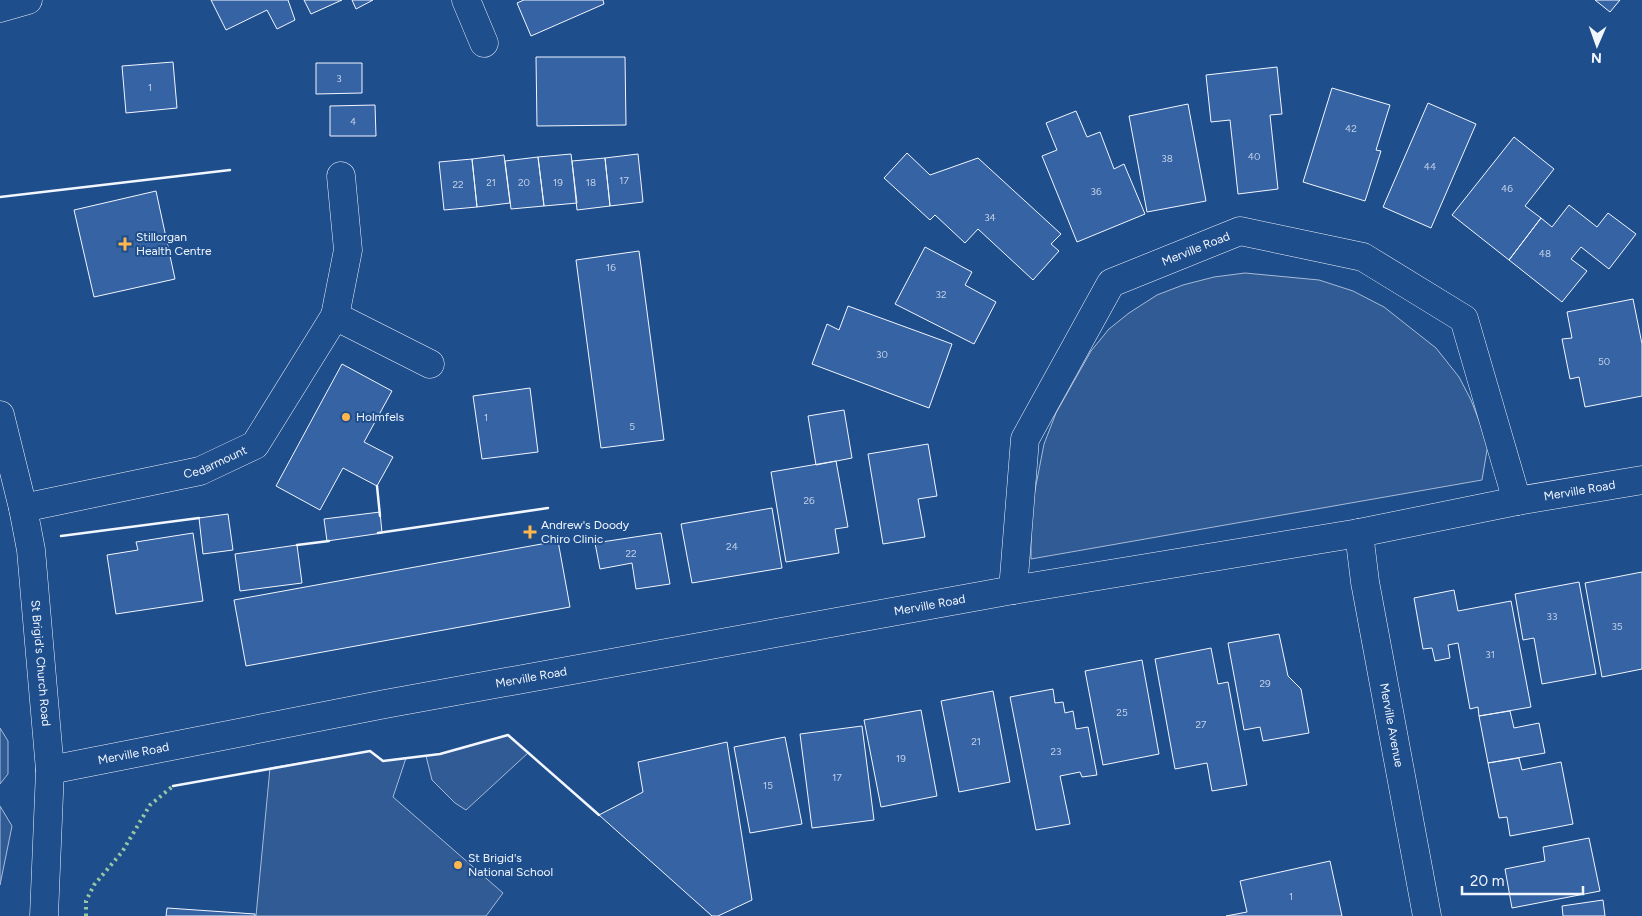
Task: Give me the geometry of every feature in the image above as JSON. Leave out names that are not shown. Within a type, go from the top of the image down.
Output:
[{"type":"street","points":[[0,8],[28,0]]},
{"type":"street","points":[[466,0],[484,43]]},
{"type":"street","name":"Cedarmount","points":[[23,508],[200,471],[255,445],[335,316],[348,250],[341,176]]},
{"type":"street","name":"Merville Road","points":[[1013,590],[1025,439],[1110,283],[1240,231],[1363,257],[1464,319],[1517,501]]},
{"type":"street","points":[[335,316],[430,364]]},
{"type":"street","name":"St Brigid's Church Road","points":[[0,415],[23,508],[31,550],[50,770],[44,916]]},
{"type":"street","name":"Merville Road","points":[[50,770],[385,704],[1013,590],[1359,533],[1517,501],[1642,480]]},
{"type":"street","name":"Merville Avenue","points":[[1359,533],[1365,582],[1427,916]]},
{"type":"shaded area","points":[[1245,273],[1319,280],[1353,291],[1384,307],[1436,348],[1459,377],[1471,400],[1488,444],[1482,480],[1031,559],[1031,511],[1044,444],[1056,413],[1091,351],[1109,329],[1157,295],[1183,285],[1214,277]]},
{"type":"shaded area","points":[[0,728],[8,741],[8,774],[0,784]]},
{"type":"shaded area","points":[[508,735],[528,753],[466,810],[455,803],[432,780],[426,756],[440,754]]},
{"type":"shaded area","points":[[370,751],[383,761],[406,758],[393,797],[503,893],[486,916],[256,916],[270,768]]},
{"type":"shaded area","points":[[0,806],[12,826],[0,885]]},
{"type":"building","points":[[211,0],[288,0],[295,20],[277,29],[267,10],[226,30]]},
{"type":"building","points":[[304,0],[342,0],[311,14]]},
{"type":"building","points":[[352,0],[373,0],[356,9]]},
{"type":"building","points":[[524,0],[603,0],[604,4],[531,36],[517,3]]},
{"type":"building","points":[[1595,0],[1620,0],[1610,12]]},
{"type":"building","points":[[536,57],[625,57],[626,125],[537,126]]},
{"type":"building","points":[[173,62],[177,108],[126,113],[122,66]]},
{"type":"building","points":[[316,63],[362,63],[362,93],[316,94]]},
{"type":"building","points":[[1277,67],[1282,114],[1270,115],[1278,189],[1238,194],[1230,120],[1211,122],[1206,75]]},
{"type":"building","points":[[1332,88],[1390,105],[1376,150],[1381,151],[1365,201],[1303,182]]},
{"type":"building","points":[[1428,103],[1476,124],[1431,228],[1383,207]]},
{"type":"building","points":[[1188,104],[1206,201],[1147,212],[1129,116]]},
{"type":"building","points":[[375,105],[376,136],[330,136],[330,106]]},
{"type":"building","points":[[1076,111],[1087,137],[1100,132],[1114,169],[1124,164],[1145,214],[1077,242],[1042,156],[1057,150],[1046,123]]},
{"type":"building","points":[[1514,137],[1554,169],[1525,206],[1541,218],[1509,260],[1452,215]]},
{"type":"building","points":[[907,153],[930,175],[978,158],[1061,234],[1051,244],[1059,251],[1033,280],[978,229],[965,243],[935,215],[930,220],[884,178]]},
{"type":"building","points":[[571,154],[577,203],[544,206],[538,157]]},
{"type":"building","points":[[638,154],[643,202],[610,206],[605,158]]},
{"type":"building","points":[[504,155],[510,203],[477,207],[472,159]]},
{"type":"building","points":[[538,157],[544,206],[511,209],[505,161]]},
{"type":"building","points":[[605,158],[610,206],[577,210],[572,161]]},
{"type":"building","points":[[472,159],[477,207],[444,210],[439,162]]},
{"type":"building","name":"Stillorgan Health Centre","points":[[156,191],[175,279],[94,297],[74,210]]},
{"type":"building","points":[[1569,205],[1597,227],[1608,213],[1636,234],[1609,269],[1581,247],[1571,259],[1587,271],[1562,302],[1509,260],[1541,218],[1552,227]]},
{"type":"building","points":[[925,247],[972,272],[965,285],[996,302],[974,344],[895,304]]},
{"type":"building","points":[[639,251],[664,440],[601,448],[576,260]]},
{"type":"building","points":[[1633,299],[1642,344],[1642,396],[1585,407],[1579,377],[1570,379],[1562,339],[1572,338],[1567,312]]},
{"type":"building","points":[[848,306],[952,344],[929,408],[812,364],[827,324],[839,330]]},
{"type":"building","name":"Holmfels","points":[[342,364],[392,391],[364,442],[393,457],[377,486],[343,468],[320,510],[276,486]]},
{"type":"building","points":[[530,388],[538,452],[482,459],[473,396]]},
{"type":"building","points":[[844,410],[852,458],[816,465],[808,416]]},
{"type":"building","points":[[928,444],[937,496],[918,499],[925,537],[883,544],[868,454]]},
{"type":"building","points":[[836,461],[848,527],[835,529],[839,553],[786,562],[771,472]]},
{"type":"building","points":[[772,508],[782,568],[692,583],[681,524]]},
{"type":"building","points":[[380,512],[382,533],[327,541],[324,519]]},
{"type":"building","points":[[228,514],[233,550],[203,554],[199,518]]},
{"type":"building","points":[[193,533],[203,601],[116,614],[107,555],[138,550],[136,542]]},
{"type":"building","points":[[661,533],[670,584],[636,589],[632,563],[600,569],[595,543]]},
{"type":"building","points":[[558,541],[570,607],[246,666],[234,600]]},
{"type":"building","points":[[297,545],[302,583],[240,591],[235,554]]},
{"type":"building","points":[[1642,572],[1642,669],[1602,677],[1585,583]]},
{"type":"building","points":[[1579,582],[1596,674],[1542,684],[1534,638],[1523,640],[1515,594]]},
{"type":"building","points":[[1454,590],[1458,611],[1511,601],[1531,707],[1479,716],[1478,707],[1470,709],[1458,643],[1448,645],[1450,658],[1435,661],[1432,648],[1423,649],[1414,598]]},
{"type":"building","points":[[1279,634],[1288,676],[1301,689],[1309,733],[1263,741],[1260,727],[1244,730],[1228,643]]},
{"type":"building","points":[[1211,648],[1218,684],[1228,682],[1247,785],[1212,791],[1207,763],[1175,769],[1155,659]]},
{"type":"building","points":[[1142,660],[1159,754],[1103,765],[1085,671]]},
{"type":"building","points":[[1053,689],[1055,703],[1063,702],[1065,713],[1073,711],[1076,729],[1088,727],[1097,775],[1082,777],[1080,772],[1060,776],[1070,824],[1036,830],[1010,697]]},
{"type":"building","points":[[993,691],[1010,782],[959,792],[941,701]]},
{"type":"building","points":[[921,710],[937,796],[881,807],[864,720]]},
{"type":"building","points":[[1510,711],[1514,728],[1539,723],[1545,753],[1488,763],[1479,716]]},
{"type":"building","points":[[862,726],[874,820],[812,828],[800,734]]},
{"type":"building","points":[[785,737],[802,824],[750,833],[734,747]]},
{"type":"building","points":[[727,742],[752,900],[718,916],[712,916],[599,815],[643,792],[638,762]]},
{"type":"building","points":[[1519,758],[1522,770],[1561,762],[1573,824],[1510,836],[1507,817],[1499,818],[1488,763]]},
{"type":"building","points":[[1589,838],[1600,891],[1512,908],[1505,869],[1545,861],[1543,847]]},
{"type":"building","points":[[1330,861],[1342,916],[1226,916],[1247,912],[1240,881]]},
{"type":"building","points":[[1603,900],[1605,916],[1563,916],[1562,906]]},
{"type":"building","points":[[167,908],[255,914],[255,916],[166,916]]},
{"type":"hedge","points":[[86,916],[86,901],[94,885],[122,852],[150,805],[173,786]]},
{"type":"wall","points":[[0,197],[230,170]]},
{"type":"wall","points":[[377,486],[380,516]]},
{"type":"wall","points":[[378,533],[548,508]]},
{"type":"wall","points":[[61,536],[199,518]]},
{"type":"wall","points":[[297,545],[329,541]]},
{"type":"wall","points":[[173,786],[370,751],[383,761],[440,754],[508,735],[599,815]]},
{"type":"place","name":"Stillorgan Health Centre","points":[[125,244]]},
{"type":"place","name":"Holmfels","points":[[346,417]]},
{"type":"place","name":"Andrew's Doody Chiro Clinic","points":[[530,532]]},
{"type":"place","name":"St Brigid's National School","points":[[458,865]]}]
